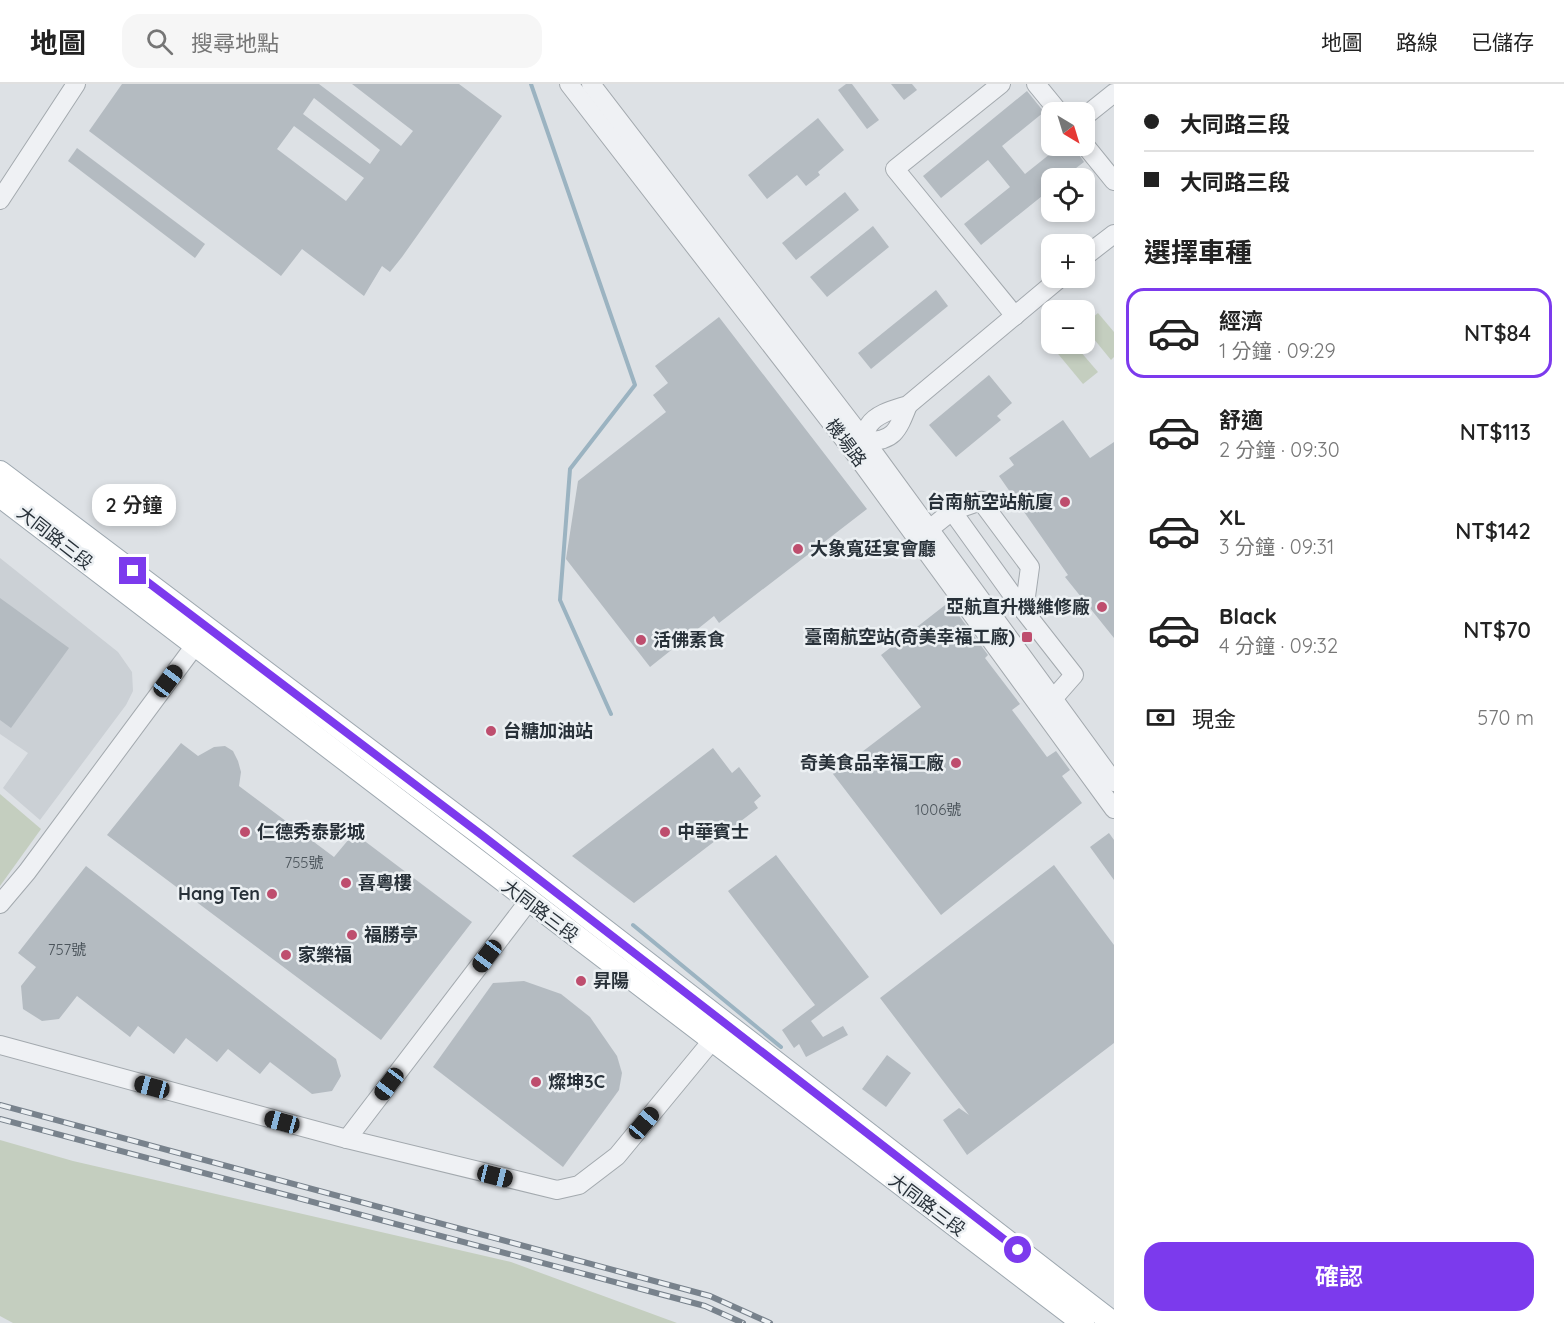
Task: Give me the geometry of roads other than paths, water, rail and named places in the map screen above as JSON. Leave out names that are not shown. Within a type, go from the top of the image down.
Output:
[{"type":"main road","name":"大同路三段","points":[[0,472],[726,1023],[1113,1323]]},
{"type":"main road","name":"大同路三段","points":[[0,496],[528,902],[1083,1323]]},
{"type":"street","points":[[0,200],[76,84]]},
{"type":"street","name":"機場路","points":[[569,84],[859,446]]},
{"type":"street","name":"機場路","points":[[591,84],[924,534],[1047,705],[1114,809]]},
{"type":"street","points":[[1001,84],[895,170],[1015,316]]},
{"type":"street","points":[[1036,84],[1051,102]]},
{"type":"street","points":[[1095,108],[1114,93]]},
{"type":"street","points":[[1094,156],[1114,181]]},
{"type":"street","points":[[1095,249],[1114,234]]},
{"type":"street","points":[[859,446],[869,424],[886,412],[908,405],[1048,288]]},
{"type":"street","points":[[924,534],[952,512],[981,501],[1030,567],[1024,611]]},
{"type":"street","points":[[952,512],[1074,675],[1047,705]]},
{"type":"street","points":[[0,904],[27,872],[208,628]]},
{"type":"street","name":"機場路","points":[[1047,705],[1114,782]]},
{"type":"street","points":[[347,1139],[528,902]]},
{"type":"street","points":[[0,1045],[347,1139],[537,1187],[557,1190],[579,1185],[617,1156],[726,1023]]},
{"type":"waterway","points":[[531,84],[635,385],[570,469],[560,600],[611,714]]},
{"type":"waterway","points":[[633,925],[781,1047]]},
{"type":"railway","points":[[0,1105],[710,1296],[770,1323]]},
{"type":"railway","points":[[0,1119],[705,1306],[743,1323]]},
{"type":"place","name":"台南航空站航廈","points":[[1065,502]]},
{"type":"place","name":"大象寬廷宴會廳","points":[[798,549]]},
{"type":"place","name":"亞航直升機維修廠","points":[[1102,607]]},
{"type":"place","name":"臺南航空站(奇美幸福工廠)","points":[[1027,637]]},
{"type":"place","name":"活佛素食","points":[[641,640]]},
{"type":"place","name":"台糖加油站","points":[[491,731]]},
{"type":"place","name":"奇美食品幸福工廠","points":[[956,763]]},
{"type":"place","name":"仁德秀泰影城","points":[[245,832]]},
{"type":"place","name":"中華賓士","points":[[665,832]]},
{"type":"place","name":"喜粵樓","points":[[346,883]]},
{"type":"place","name":"Hang Ten","points":[[272,894]]},
{"type":"place","name":"福勝亭","points":[[352,935]]},
{"type":"place","name":"家樂福","points":[[286,955]]},
{"type":"place","name":"昇陽","points":[[581,981]]},
{"type":"place","name":"燦坤3C","points":[[536,1082]]}]
